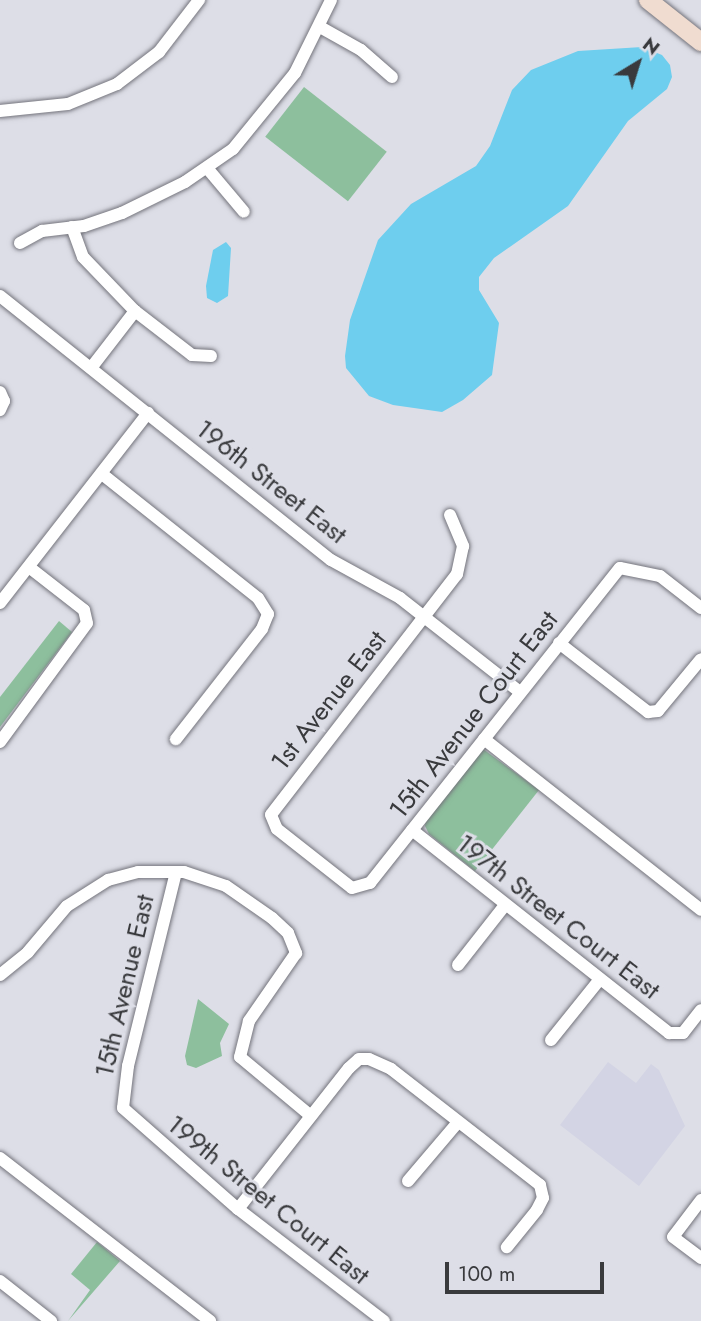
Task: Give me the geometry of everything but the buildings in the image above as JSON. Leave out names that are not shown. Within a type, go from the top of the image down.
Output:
[{"type":"street","points":[[0,111],[68,104],[117,84],[159,52],[199,0]]},
{"type":"street","points":[[20,243],[42,230],[72,227],[122,213],[207,168],[233,149],[277,98],[320,27],[331,0]]},
{"type":"street","points":[[648,0],[701,42]]},
{"type":"street","points":[[320,27],[361,50],[392,77]]},
{"type":"street","points":[[207,168],[244,212]]},
{"type":"street","points":[[72,227],[83,257],[135,311],[192,355],[211,356]]},
{"type":"street","name":"196th Street East","points":[[0,296],[331,560],[400,598],[520,692]]},
{"type":"street","points":[[91,368],[135,311]]},
{"type":"street","points":[[0,603],[148,413]]},
{"type":"street","points":[[102,474],[258,598],[268,614],[262,629],[176,739]]},
{"type":"street","points":[[424,616],[462,561],[462,538],[450,515]]},
{"type":"street","points":[[0,742],[79,639],[88,617],[29,567]]},
{"type":"street","name":"15th Avenue Court East","points":[[358,888],[370,883],[622,567],[660,576],[701,608]]},
{"type":"street","name":"1st Avenue East","points":[[358,888],[345,884],[277,830],[271,815],[424,616]]},
{"type":"street","points":[[559,643],[644,710],[654,712],[701,659]]},
{"type":"street","points":[[484,740],[701,910]]},
{"type":"street","name":"197th Street Court East","points":[[412,830],[669,1033],[677,1034],[701,1010]]},
{"type":"street","points":[[0,975],[28,952],[55,917],[91,888],[138,872],[176,872],[226,886],[288,933],[296,953],[248,1021],[240,1057],[311,1116]]},
{"type":"street","name":"15th Avenue East","points":[[126,1111],[123,1094],[128,1066],[176,872]]},
{"type":"street","points":[[458,965],[505,905]]},
{"type":"street","points":[[551,1040],[600,979]]},
{"type":"street","points":[[238,1209],[354,1062],[369,1059],[391,1069],[458,1122],[527,1171],[540,1185],[543,1198],[507,1247]]},
{"type":"street","name":"199th Street Court East","points":[[126,1111],[238,1209],[384,1321]]},
{"type":"street","points":[[408,1181],[458,1122]]},
{"type":"street","points":[[0,1158],[210,1321]]},
{"type":"street","points":[[701,1200],[673,1237],[701,1258]]},
{"type":"street","points":[[0,1282],[51,1321]]},
{"type":"shaded area","points":[[608,1062],[636,1083],[651,1064],[659,1070],[685,1126],[639,1186],[560,1125]]},
{"type":"green space","points":[[304,87],[387,152],[348,201],[265,137]]},
{"type":"green space","points":[[59,621],[72,632],[0,727],[0,697]]},
{"type":"green space","points":[[483,749],[539,790],[475,871],[429,834],[425,826],[426,817]]},
{"type":"green space","points":[[198,999],[229,1024],[220,1043],[222,1056],[196,1068],[187,1065],[185,1056]]},
{"type":"green space","points":[[97,1242],[120,1261],[68,1321],[90,1290],[71,1274]]},
{"type":"water","points":[[642,47],[662,55],[670,65],[672,77],[667,89],[628,121],[568,206],[494,258],[479,277],[479,290],[499,323],[492,375],[463,400],[442,412],[393,405],[369,396],[346,368],[345,356],[350,320],[378,240],[411,204],[476,166],[490,146],[512,90],[531,70],[578,51]]},
{"type":"water","points":[[226,242],[231,248],[228,296],[217,303],[207,298],[206,286],[213,250]]}]
